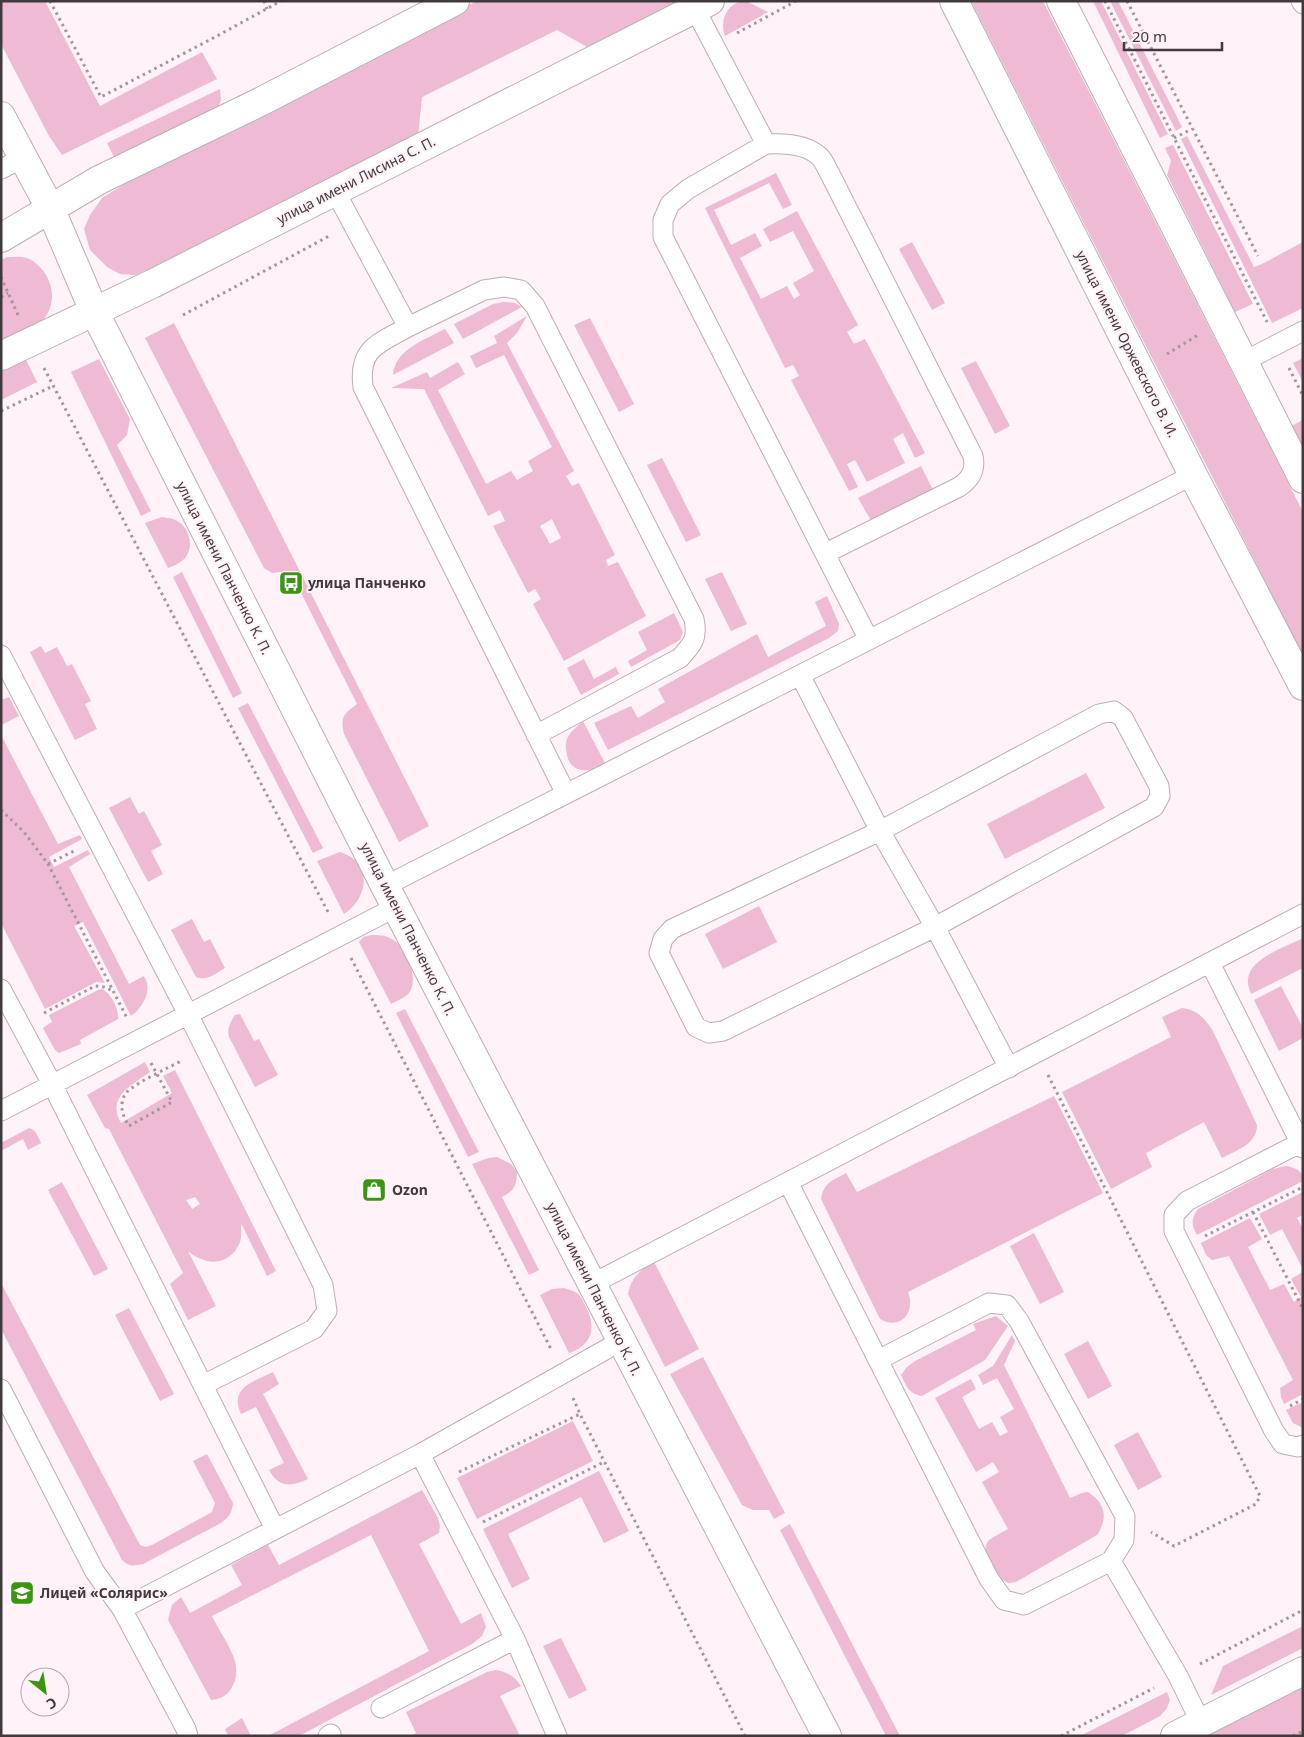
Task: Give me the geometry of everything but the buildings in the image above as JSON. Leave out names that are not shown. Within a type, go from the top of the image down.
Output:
[{"type":"street","points":[[1,238],[99,180],[260,102],[455,1]]},
{"type":"street","name":"улица имени Оржевского В. И.","points":[[954,1],[1193,475],[1303,686]]},
{"type":"street","points":[[1061,1],[1303,479]]},
{"type":"street","name":"улица имени Лисина С. П.","points":[[1,356],[152,284],[702,5]]},
{"type":"street","name":"улица имени Панченко К. П.","points":[[1,116],[12,164],[50,208],[94,312],[391,896],[827,1736]]},
{"type":"street","points":[[1175,1736],[1303,1671]]},
{"type":"lane","points":[[702,5],[714,45],[766,144]]},
{"type":"lane","points":[[826,553],[959,487],[969,480],[975,466],[973,456],[820,156],[803,147],[784,143],[766,144],[688,189],[670,204],[663,220],[663,236],[869,640]]},
{"type":"lane","points":[[335,190],[408,327]]},
{"type":"lane","points":[[536,735],[680,658],[690,647],[696,632],[694,619],[535,306],[521,290],[504,287],[484,290],[408,327],[382,342],[367,354],[361,372],[363,387],[536,735],[566,794]]},
{"type":"lane","points":[[1243,362],[1303,332]]},
{"type":"lane","points":[[1,1111],[340,936],[391,896],[566,794],[1193,475]]},
{"type":"lane","points":[[1,655],[188,1014],[323,1285],[327,1311],[314,1329],[203,1385]]},
{"type":"lane","points":[[800,675],[880,831],[935,927],[1009,1068]]},
{"type":"lane","points":[[1114,711],[1123,718],[1159,786],[1160,796],[1154,806],[935,927],[723,1031],[709,1033],[696,1027],[659,954],[663,938],[672,929],[880,831],[1099,714],[1114,711]]},
{"type":"lane","points":[[592,1284],[1303,914]]},
{"type":"lane","points":[[1210,963],[1301,1145],[1188,1201],[1174,1215],[1174,1231],[1274,1431],[1283,1444],[1298,1447],[1303,1445]]},
{"type":"lane","points":[[1,989],[52,1084],[275,1530]]},
{"type":"lane","points":[[788,1182],[878,1360],[989,1579],[1004,1600],[1024,1605],[1112,1561],[1124,1540],[1125,1516],[1019,1321],[1007,1306],[989,1303],[878,1360]]},
{"type":"lane","points":[[122,1609],[420,1454],[621,1341]]},
{"type":"lane","points":[[1,1389],[95,1572],[122,1609],[188,1736]]},
{"type":"lane","points":[[420,1454],[515,1639],[557,1736]]},
{"type":"lane","points":[[1112,1561],[1178,1676],[1201,1723]]},
{"type":"lane","points":[[381,1708],[515,1639]]},
{"type":"path","points":[[50,1],[101,96],[281,1]]},
{"type":"path","points":[[264,1],[267,9]]},
{"type":"path","points":[[714,45],[796,1]]},
{"type":"path","points":[[1105,1],[1303,396]]},
{"type":"path","points":[[1127,1],[1258,256]]},
{"type":"path","points":[[1174,138],[1192,129]]},
{"type":"path","points":[[182,314],[338,232],[349,218]]},
{"type":"path","points":[[1,278],[53,386],[340,936],[564,1374],[580,1414],[745,1736]]},
{"type":"path","points":[[1,296],[8,293]]},
{"type":"path","points":[[1164,355],[1178,346]]},
{"type":"path","points":[[1,411],[53,386]]},
{"type":"path","points":[[1,810],[24,832],[48,864],[172,1102],[129,1126],[123,1118],[121,1105],[126,1093],[157,1074]]},
{"type":"path","points":[[20,1025],[95,986],[113,991]]},
{"type":"path","points":[[1037,1053],[1260,1496],[1256,1504],[1174,1546],[1125,1516]]},
{"type":"path","points":[[1183,1248],[1303,1187]]},
{"type":"path","points":[[1253,1212],[1303,1309]]},
{"type":"path","points":[[435,1484],[580,1414]]},
{"type":"path","points":[[460,1533],[604,1462]]},
{"type":"path","points":[[1293,1736],[1303,1731]]},
{"type":"shaded area","points":[[1,1],[45,1],[100,106],[202,52],[217,79],[62,155],[49,136],[1,44]]},
{"type":"shaded area","points":[[477,1],[681,1],[589,48],[557,30],[422,97],[418,137],[136,275],[120,274],[107,267],[90,250],[84,229],[90,215],[102,198],[123,185]]},
{"type":"shaded area","points":[[746,1],[768,12],[725,36],[723,24],[726,12],[734,4]]},
{"type":"shaded area","points":[[971,1],[1043,1],[1303,512],[1303,656]]},
{"type":"shaded area","points":[[1093,1],[1101,1],[1168,134],[1160,138]]},
{"type":"shaded area","points":[[1110,1],[1118,1],[1182,127],[1176,131]]},
{"type":"shaded area","points":[[220,89],[221,100],[218,108],[115,159],[107,143]]},
{"type":"shaded area","points":[[1187,136],[1254,267],[1303,242],[1303,308],[1272,323],[1181,139]]},
{"type":"shaded area","points":[[1173,145],[1253,304],[1235,312],[1167,175],[1171,161],[1165,148]]},
{"type":"shaded area","points":[[776,173],[792,205],[783,209],[769,183],[714,210],[731,245],[755,233],[762,246],[740,258],[761,299],[787,286],[794,299],[800,295],[793,283],[814,271],[793,231],[770,242],[763,229],[797,211],[858,325],[847,332],[854,344],[865,339],[925,453],[915,458],[903,433],[893,439],[905,463],[867,482],[855,460],[847,464],[858,487],[849,491],[791,380],[799,376],[793,365],[785,368],[705,208]]},
{"type":"shaded area","points":[[912,242],[945,303],[932,310],[899,249]]},
{"type":"shaded area","points":[[7,257],[27,258],[35,263],[47,276],[52,294],[48,312],[43,320],[1,341],[1,260]]},
{"type":"shaded area","points":[[515,303],[522,307],[463,339],[454,324],[493,304]]},
{"type":"shaded area","points":[[527,316],[517,333],[507,343],[574,471],[566,476],[572,486],[579,483],[615,555],[606,560],[608,566],[618,562],[646,616],[564,661],[533,604],[541,599],[535,589],[528,593],[493,526],[505,521],[500,510],[488,516],[424,389],[391,388],[427,372],[430,378],[458,362],[465,374],[438,390],[486,484],[511,471],[517,480],[533,471],[528,461],[552,447],[504,355],[476,368],[470,356],[497,343],[494,336]],"holes":[[[552,519],[561,538],[550,544],[540,526]]]},
{"type":"shaded area","points":[[590,318],[634,404],[619,412],[574,325]]},
{"type":"shaded area","points":[[174,323],[429,826],[399,842],[344,734],[344,716],[357,704],[290,571],[272,573],[264,568],[145,338]]},
{"type":"shaded area","points":[[445,329],[454,343],[393,375],[399,358],[405,352],[412,346]]},
{"type":"shaded area","points":[[25,358],[37,382],[1,400],[1,371]]},
{"type":"shaded area","points":[[1303,358],[1303,382],[1293,363]]},
{"type":"shaded area","points":[[99,359],[130,419],[127,435],[117,445],[151,511],[141,516],[71,372]]},
{"type":"shaded area","points":[[976,361],[1010,426],[995,434],[961,368]]},
{"type":"shaded area","points":[[1303,420],[1303,449],[1291,426]]},
{"type":"shaded area","points":[[662,458],[701,535],[686,542],[647,465]]},
{"type":"shaded area","points":[[921,466],[933,490],[872,522],[858,498]]},
{"type":"shaded area","points":[[162,517],[174,519],[182,524],[190,540],[189,552],[186,557],[168,568],[145,523]]},
{"type":"shaded area","points":[[182,572],[242,693],[233,698],[173,577]]},
{"type":"shaded area","points":[[722,572],[747,624],[731,631],[705,579]]},
{"type":"shaded area","points":[[827,596],[839,624],[838,631],[829,638],[608,750],[594,723],[631,706],[638,718],[665,702],[658,689],[757,634],[768,657],[826,626],[815,602]]},
{"type":"shaded area","points":[[674,613],[683,632],[680,640],[631,667],[628,661],[647,650],[638,632]]},
{"type":"shaded area","points":[[41,646],[45,653],[57,647],[67,666],[72,664],[91,701],[85,704],[97,729],[75,740],[30,652]]},
{"type":"shaded area","points":[[584,659],[594,679],[616,667],[619,674],[581,695],[567,668]]},
{"type":"shaded area","points":[[9,697],[19,716],[1,725],[1,700]]},
{"type":"shaded area","points":[[248,703],[323,848],[313,853],[238,708]]},
{"type":"shaded area","points":[[583,721],[606,765],[595,769],[583,770],[577,769],[569,761],[566,749],[568,736]]},
{"type":"shaded area","points":[[1,735],[58,844],[80,835],[82,839],[49,857],[54,867],[88,850],[90,854],[69,867],[129,984],[144,976],[147,982],[147,993],[143,1003],[131,1016],[83,922],[74,926],[105,983],[96,982],[45,1009],[1,923]]},
{"type":"shaded area","points":[[1086,773],[1105,808],[1005,859],[987,824]]},
{"type":"shaded area","points":[[130,797],[139,814],[144,811],[162,845],[151,851],[163,874],[148,882],[109,808]]},
{"type":"shaded area","points":[[340,852],[351,857],[358,864],[364,880],[359,899],[344,914],[317,861]]},
{"type":"shaded area","points":[[759,906],[777,942],[723,969],[705,934]]},
{"type":"shaded area","points":[[192,919],[204,942],[210,939],[225,968],[214,975],[204,978],[196,977],[171,930]]},
{"type":"shaded area","points":[[371,935],[385,936],[396,942],[410,963],[413,980],[412,988],[406,996],[391,1004],[359,942],[363,937]]},
{"type":"shaded area","points":[[1303,938],[1303,968],[1251,994],[1248,979],[1255,965],[1270,954]]},
{"type":"shaded area","points":[[1281,986],[1303,1028],[1303,1038],[1279,1051],[1254,1000]]},
{"type":"shaded area","points":[[102,989],[114,1002],[118,1019],[80,1040],[81,1044],[59,1053],[55,1050],[43,1028],[52,1022],[49,1015]]},
{"type":"shaded area","points":[[1182,1008],[1200,1015],[1213,1031],[1257,1125],[1256,1132],[1254,1137],[1245,1146],[1222,1158],[1204,1122],[1146,1153],[1152,1167],[1111,1189],[1062,1092],[1171,1037],[1162,1017]]},
{"type":"shaded area","points":[[405,1009],[479,1152],[468,1157],[396,1013]]},
{"type":"shaded area","points":[[240,1014],[254,1041],[259,1039],[278,1075],[255,1087],[229,1037],[230,1023],[235,1015]]},
{"type":"shaded area","points":[[145,1062],[150,1072],[129,1087],[119,1099],[117,1114],[121,1123],[172,1093],[163,1076],[175,1070],[276,1271],[267,1276],[241,1223],[240,1242],[236,1250],[224,1260],[217,1262],[209,1261],[195,1256],[188,1251],[216,1306],[188,1320],[170,1284],[183,1273],[109,1129],[105,1128],[87,1095]],"holes":[[[195,1197],[200,1204],[192,1209],[186,1200]]]},
{"type":"shaded area","points":[[1054,1096],[1103,1193],[908,1292],[909,1310],[907,1315],[900,1321],[890,1323],[880,1319],[821,1199],[827,1185],[846,1173],[857,1192]]},
{"type":"shaded area","points":[[29,1128],[35,1132],[41,1143],[28,1150],[23,1139],[1,1151],[1,1143]]},
{"type":"shaded area","points":[[497,1157],[511,1164],[517,1172],[514,1188],[502,1197],[539,1270],[529,1275],[472,1164]]},
{"type":"shaded area","points":[[1286,1166],[1298,1170],[1302,1174],[1303,1181],[1197,1235],[1193,1222],[1194,1215],[1198,1209],[1273,1169]]},
{"type":"shaded area","points":[[62,1182],[108,1269],[94,1276],[48,1190]]},
{"type":"shaded area","points":[[1303,1192],[1303,1215],[1297,1218],[1303,1229],[1303,1269],[1282,1229],[1270,1235],[1259,1214]]},
{"type":"shaded area","points":[[1250,1218],[1262,1239],[1248,1247],[1270,1290],[1284,1284],[1294,1302],[1301,1297],[1291,1279],[1303,1272],[1303,1394],[1284,1404],[1280,1388],[1293,1380],[1229,1256],[1212,1260],[1206,1255],[1201,1243]]},
{"type":"shaded area","points":[[1034,1233],[1064,1292],[1040,1304],[1010,1246]]},
{"type":"shaded area","points":[[654,1262],[699,1349],[665,1367],[628,1294],[631,1283],[637,1275]]},
{"type":"shaded area","points":[[1,1283],[140,1545],[146,1547],[152,1545],[212,1512],[215,1503],[193,1461],[207,1454],[233,1503],[231,1512],[226,1519],[143,1564],[132,1565],[122,1560],[1,1329]]},
{"type":"shaded area","points":[[564,1288],[574,1291],[580,1296],[589,1315],[592,1329],[583,1345],[569,1353],[540,1295],[552,1289]]},
{"type":"shaded area","points":[[129,1308],[174,1394],[160,1401],[115,1315]]},
{"type":"shaded area","points":[[996,1316],[1008,1326],[985,1360],[922,1396],[909,1389],[901,1375],[907,1367],[915,1361],[976,1330],[973,1324]]},
{"type":"shaded area","points":[[1012,1335],[1015,1341],[1004,1365],[1070,1498],[1088,1492],[1099,1501],[1104,1517],[1101,1529],[1097,1535],[1016,1582],[1009,1583],[1000,1578],[996,1573],[989,1561],[986,1549],[989,1540],[1008,1529],[982,1482],[999,1472],[993,1462],[976,1472],[935,1398],[971,1379],[976,1389],[962,1397],[979,1429],[992,1422],[1000,1436],[1008,1432],[1000,1417],[1014,1409],[997,1378],[983,1385],[978,1375],[993,1366]]},
{"type":"shaded area","points":[[1088,1341],[1112,1386],[1088,1399],[1064,1354]]},
{"type":"shaded area","points":[[703,1357],[785,1513],[774,1519],[769,1510],[753,1510],[742,1505],[670,1374]]},
{"type":"shaded area","points":[[273,1372],[279,1384],[263,1394],[308,1479],[296,1484],[281,1483],[273,1476],[269,1470],[284,1463],[256,1407],[241,1414],[238,1405],[238,1397],[245,1387]]},
{"type":"shaded area","points":[[1303,1402],[1303,1428],[1293,1423],[1286,1410]]},
{"type":"shaded area","points":[[573,1421],[593,1461],[477,1519],[457,1478]]},
{"type":"shaded area","points":[[1138,1432],[1162,1477],[1138,1490],[1114,1445]]},
{"type":"shaded area","points":[[599,1471],[629,1531],[604,1543],[581,1497],[508,1534],[530,1579],[512,1588],[483,1529]]},
{"type":"shaded area","points":[[422,1490],[438,1518],[440,1526],[439,1533],[419,1544],[461,1624],[481,1613],[486,1627],[482,1636],[472,1644],[299,1736],[268,1736],[429,1651],[371,1535],[212,1616],[232,1652],[236,1670],[235,1680],[227,1694],[211,1700],[168,1620],[172,1605],[181,1597],[190,1613],[242,1585],[231,1565],[268,1545],[279,1565]]},
{"type":"shaded area","points":[[790,1524],[900,1736],[886,1736],[780,1530]]},
{"type":"shaded area","points":[[1303,1626],[1303,1648],[1211,1695],[1223,1666]]},
{"type":"shaded area","points":[[561,1638],[587,1690],[569,1699],[543,1646]]},
{"type":"shaded area","points":[[496,1670],[510,1675],[521,1686],[500,1696],[520,1736],[411,1736],[416,1733],[406,1712],[487,1672]]},
{"type":"shaded area","points":[[1303,1684],[1303,1736],[1201,1736]]},
{"type":"shaded area","points":[[1167,1692],[1170,1700],[1167,1708],[1160,1716],[1122,1736],[1080,1736]]},
{"type":"shaded area","points":[[242,1718],[251,1736],[228,1736],[225,1729]]},
{"type":"place","name":"улица Панченко","points":[[291,583]]},
{"type":"place","name":"Ozon","points":[[374,1190]]},
{"type":"place","name":"Лицей «Солярис»","points":[[22,1593]]}]
